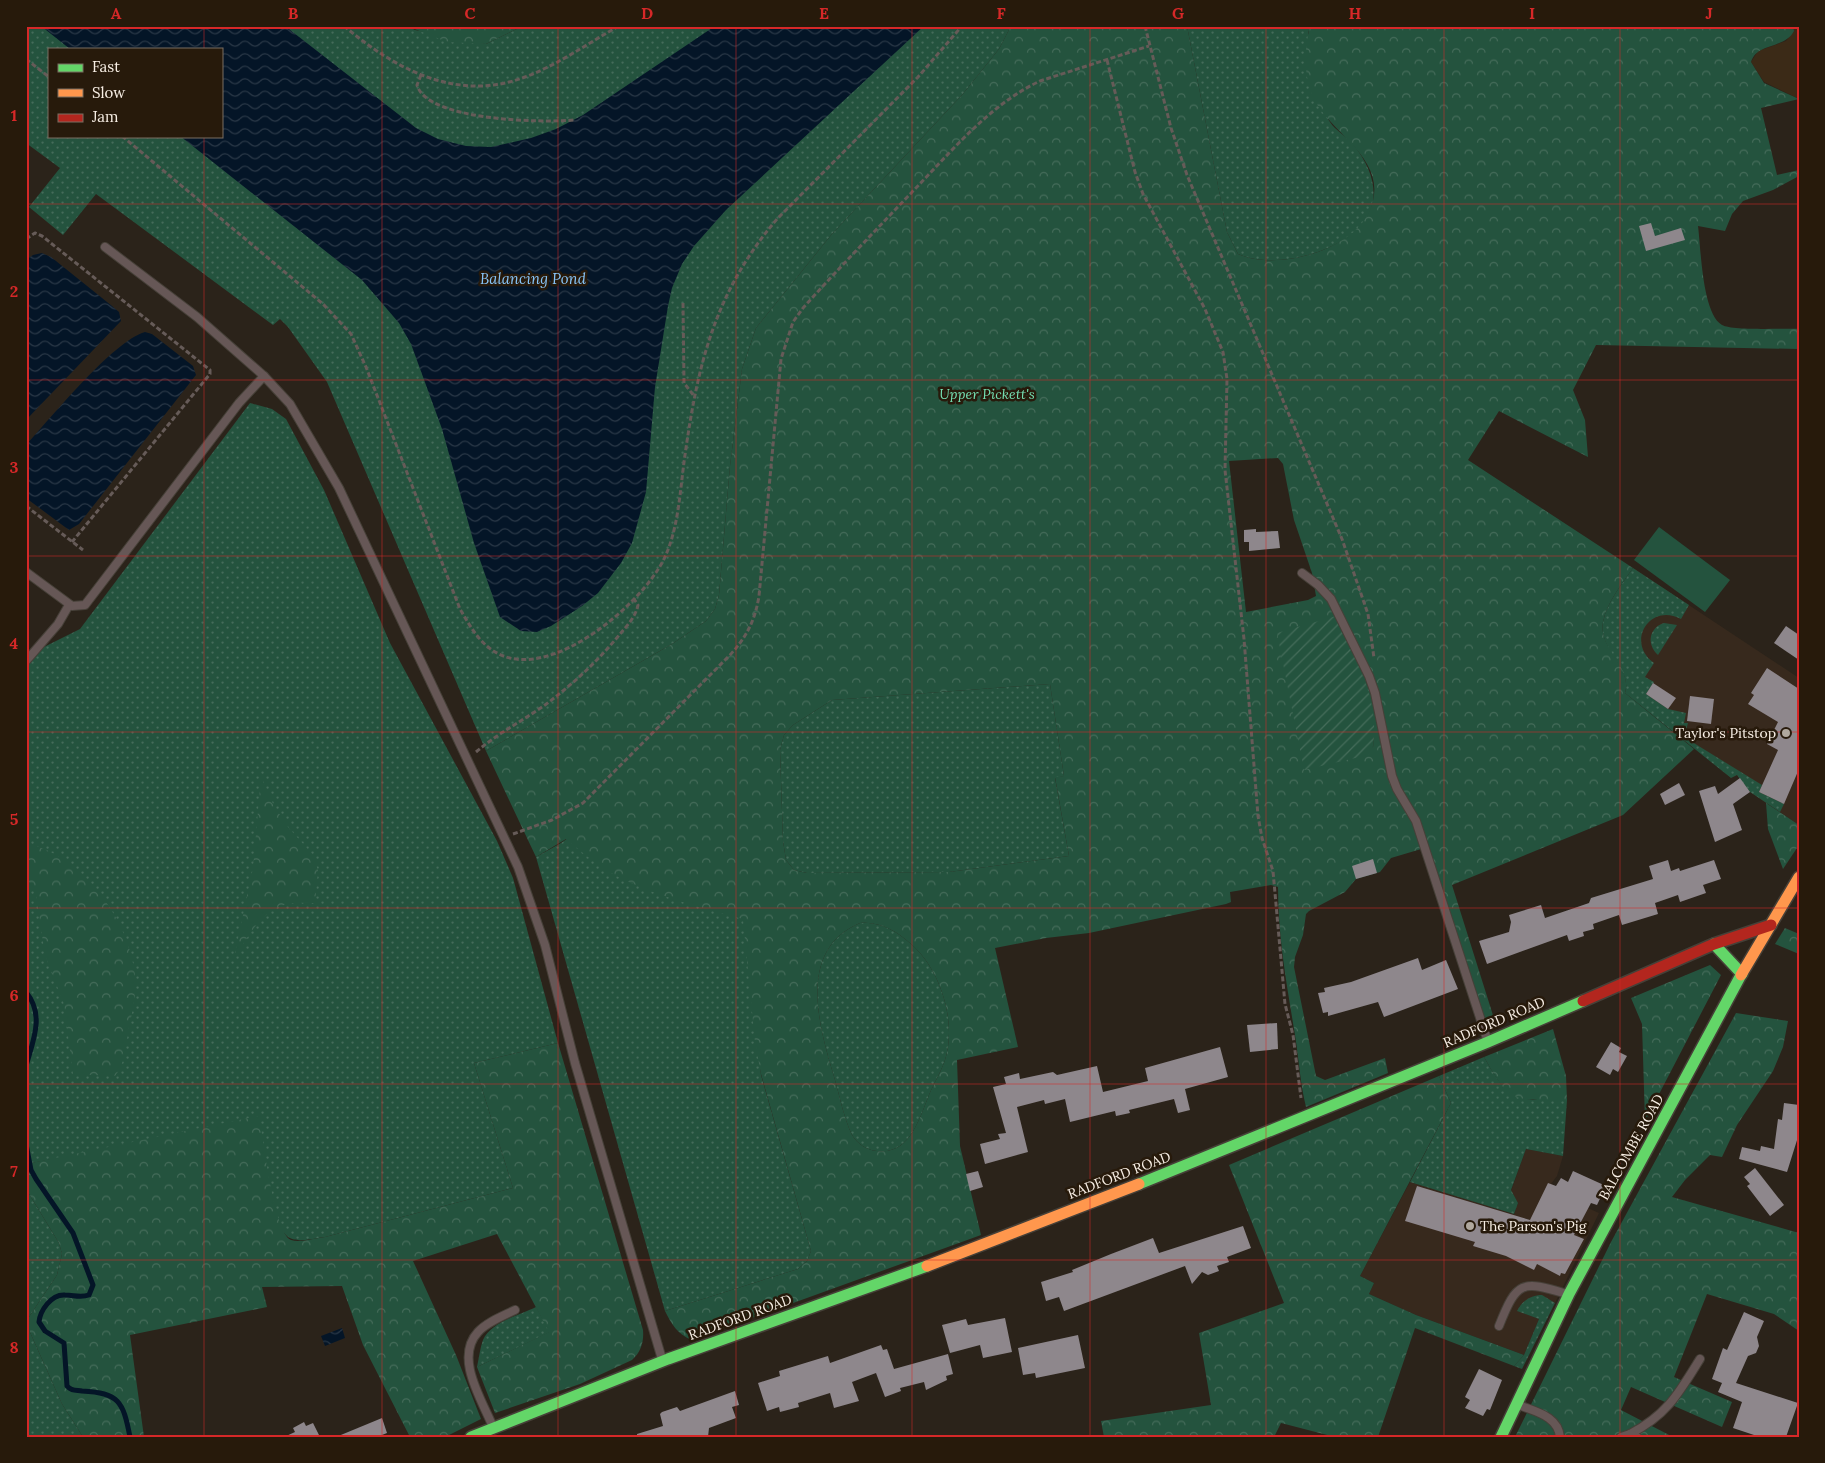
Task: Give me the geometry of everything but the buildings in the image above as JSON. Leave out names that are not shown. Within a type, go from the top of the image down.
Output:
[{"type":"street","name":"BALCOMBE ROAD","points":[[1501,1437],[1568,1294],[1742,974],[1799,877]]},
{"type":"street","name":"RADFORD ROAD","points":[[471,1437],[663,1361],[996,1239],[1189,1164],[1488,1042],[1714,944],[1771,925]]},
{"type":"street","points":[[1714,944],[1742,974]]},
{"type":"lane","points":[[105,247],[197,317],[264,376],[290,404],[339,488],[506,837],[518,867],[544,945],[575,1063],[663,1361]]},
{"type":"lane","points":[[26,572],[69,604],[81,606],[89,601],[239,403],[264,376]]},
{"type":"lane","points":[[1302,574],[1318,585],[1333,603],[1373,686],[1392,776],[1397,789],[1416,822],[1488,1042]]},
{"type":"lane","points":[[26,661],[58,624],[69,604]]},
{"type":"lane","points":[[1498,1326],[1510,1299],[1520,1288],[1536,1285],[1568,1294]]},
{"type":"lane","points":[[493,1427],[471,1373],[468,1361],[470,1348],[474,1337],[482,1329],[515,1310]]},
{"type":"lane","points":[[1621,1437],[1634,1435],[1670,1405],[1700,1359]]},
{"type":"lane","points":[[1518,1404],[1554,1421],[1558,1426],[1560,1437]]},
{"type":"path","points":[[344,26],[389,60],[421,75],[442,83],[488,86],[514,81],[537,72],[619,26]]},
{"type":"path","points":[[124,138],[323,304],[351,334],[366,367],[451,590],[468,623],[489,647],[505,657],[516,659],[537,658],[560,652],[597,630],[634,599],[661,566],[670,543],[701,364],[714,324],[746,259],[777,220],[918,77],[962,26]]},
{"type":"path","points":[[1145,26],[1171,128],[1198,205],[1342,539],[1357,580],[1368,614],[1374,660]]},
{"type":"path","points":[[506,837],[552,820],[584,803],[729,656],[747,634],[753,622],[759,596],[781,359],[792,322],[803,308],[943,160],[997,108],[1025,88],[1040,81],[1149,46]]},
{"type":"path","points":[[26,59],[48,76]]},
{"type":"path","points":[[1107,60],[1135,172],[1143,194],[1205,309],[1223,352],[1227,378],[1225,470],[1244,639],[1258,816],[1262,838],[1273,871],[1285,1004],[1293,1036],[1304,1116]]},
{"type":"path","points":[[421,75],[417,85],[421,93],[447,107],[472,115],[526,121],[574,120]]},
{"type":"path","points":[[26,239],[35,233],[42,236],[209,367],[210,372],[72,542]]},
{"type":"path","points":[[683,303],[684,383],[694,396]]},
{"type":"path","points":[[26,506],[83,550]]},
{"type":"path","points":[[468,759],[501,732],[545,705],[586,671],[617,639],[634,615],[638,605],[634,599]]},
{"type":"shaded area","points":[[1793,26],[1799,26],[1799,99],[1764,82],[1751,62],[1758,51],[1786,41],[1794,31]]},
{"type":"shaded area","points":[[1633,568],[1799,678],[1799,825],[1750,792],[1737,775],[1731,778],[1627,688]]},
{"type":"shaded area","points":[[1526,1149],[1563,1156],[1557,1176],[1551,1184],[1562,1189],[1559,1195],[1599,1213],[1555,1303],[1534,1296],[1519,1307],[1518,1311],[1539,1319],[1524,1355],[1416,1315],[1369,1294],[1374,1283],[1360,1276],[1410,1182],[1514,1214],[1518,1203],[1511,1191]]},
{"type":"green space","points":[[26,26],[407,26],[415,30],[486,44],[523,26],[1011,26],[999,49],[962,95],[832,234],[756,328],[742,369],[730,466],[719,595],[715,609],[706,621],[672,644],[486,751],[327,382],[288,327],[280,319],[273,325],[96,194],[63,235],[29,207],[60,168],[26,143]]},
{"type":"green space","points":[[407,26],[523,26],[486,44],[447,42]]},
{"type":"green space","name":"Upper Pickett's","points":[[1011,26],[1187,26],[1227,232],[1238,254],[1258,259],[1280,260],[1292,259],[1330,247],[1356,230],[1369,212],[1374,194],[1373,179],[1367,164],[1358,151],[1324,114],[1311,92],[1306,64],[1310,26],[1793,26],[1794,31],[1790,37],[1759,51],[1751,62],[1764,83],[1799,99],[1761,108],[1777,175],[1799,170],[1799,176],[1773,190],[1743,201],[1732,214],[1725,231],[1698,226],[1706,294],[1715,318],[1722,325],[1728,327],[1799,329],[1799,349],[1596,345],[1573,390],[1585,420],[1588,457],[1499,411],[1468,460],[1633,568],[1608,607],[1603,622],[1605,641],[1624,675],[1625,693],[1694,749],[1623,815],[1452,885],[1497,1028],[1488,1031],[1428,847],[1391,858],[1380,872],[1356,879],[1345,892],[1306,914],[1303,935],[1295,957],[1294,967],[1316,1076],[1325,1080],[1385,1058],[1388,1073],[1306,1107],[1284,962],[1278,887],[1271,885],[1230,892],[1231,902],[1226,904],[1089,933],[1046,938],[995,948],[1018,1047],[957,1060],[960,1146],[981,1235],[691,1340],[675,1328],[665,1311],[798,1269],[807,1261],[811,1251],[761,1074],[755,1042],[743,919],[690,904],[633,884],[603,868],[566,839],[536,857],[486,751],[672,644],[706,621],[715,609],[719,595],[730,466],[742,369],[756,328],[832,234],[962,95],[999,49]],"holes":[[[1278,458],[1283,464],[1294,520],[1312,573],[1316,596],[1308,600],[1246,612],[1229,461]],[[1335,616],[1358,664],[1369,695],[1372,711],[1373,748]],[[1050,684],[1064,776],[1055,777],[1069,856],[949,872],[807,873],[794,870],[786,860],[783,841],[780,750],[784,735],[793,725],[832,700]],[[860,923],[881,925],[900,935],[922,955],[931,968],[944,998],[949,1030],[948,1045],[942,1069],[912,1134],[898,1147],[888,1151],[866,1148],[852,1135],[844,1115],[823,1038],[818,993],[820,971],[827,952],[840,935]]]},
{"type":"green space","points":[[1187,26],[1310,26],[1308,34],[1330,122],[1352,143],[1364,160],[1371,176],[1374,191],[1372,205],[1366,219],[1356,231],[1342,241],[1323,250],[1292,259],[1258,259],[1238,254],[1227,232]]},
{"type":"green space","points":[[250,403],[272,409],[286,419],[324,490],[390,643],[497,841],[513,878],[558,1043],[474,1063],[513,1188],[307,1240],[288,1237],[280,1225],[276,1214],[53,1159],[26,1164],[26,668],[42,648],[80,629]]},
{"type":"green space","points":[[1659,527],[1730,580],[1705,612],[1634,560]]},
{"type":"green space","points":[[1633,568],[1689,605],[1681,619],[1670,615],[1660,616],[1651,620],[1645,627],[1642,635],[1642,645],[1646,654],[1654,663],[1645,677],[1654,682],[1646,694],[1668,709],[1686,713],[1684,723],[1688,723],[1684,737],[1762,785],[1759,792],[1784,804],[1780,812],[1750,792],[1737,775],[1731,778],[1625,693],[1626,684],[1624,676],[1605,642],[1603,622],[1611,600]]},
{"type":"green space","points":[[1336,616],[1368,690],[1374,721],[1373,747],[1368,755],[1304,770],[1277,633]]},
{"type":"green space","points":[[1664,623],[1677,625],[1658,655],[1652,646],[1651,637],[1652,632]]},
{"type":"green space","points":[[1050,684],[1064,776],[1055,778],[1069,856],[949,872],[807,873],[794,870],[786,860],[783,841],[780,750],[784,735],[793,725],[832,700]]},
{"type":"green space","points":[[727,756],[761,1075],[811,1251],[807,1261],[798,1269],[665,1311],[536,857],[561,843],[613,806]]},
{"type":"green space","points":[[261,777],[274,806],[288,827],[312,854],[318,870],[315,903],[288,904],[270,911],[256,925],[234,958],[253,868]]},
{"type":"green space","points":[[1766,803],[1799,825],[1799,845],[1783,869],[1768,829]]},
{"type":"green space","points":[[26,843],[47,850],[66,861],[84,876],[113,912],[123,933],[131,954],[135,975],[135,989],[124,1055],[121,1066],[115,1076],[73,1074],[64,1004],[45,955],[36,895],[26,876]]},
{"type":"green space","points":[[860,923],[881,925],[894,931],[906,939],[922,955],[938,982],[947,1013],[948,1045],[942,1069],[912,1134],[898,1147],[888,1151],[866,1148],[852,1135],[844,1115],[823,1038],[819,1015],[820,971],[827,952],[840,935]]},
{"type":"green space","points":[[1785,928],[1799,934],[1799,954],[1775,944]]},
{"type":"green space","points":[[1710,965],[1721,975],[1645,1121],[1642,1024],[1631,998]]},
{"type":"green space","points":[[1736,1013],[1788,1021],[1783,1047],[1773,1071],[1737,1125],[1722,1157],[1710,1155],[1685,1180],[1672,1197],[1799,1233],[1799,1331],[1774,1314],[1707,1294],[1674,1377],[1732,1402],[1722,1427],[1631,1387],[1621,1410],[1673,1437],[1515,1437],[1611,1242]]},
{"type":"green space","points":[[1553,1029],[1566,1076],[1567,1100],[1524,1099],[1508,1092],[1493,1073],[1484,1057]]},
{"type":"green space","points":[[558,1043],[643,1330],[641,1346],[638,1354],[632,1360],[580,1384],[495,1413],[477,1367],[549,1332],[497,1234],[413,1261],[456,1355],[481,1419],[445,1437],[410,1437],[363,1345],[342,1286],[262,1287],[267,1307],[130,1335],[144,1437],[83,1437],[62,1404],[29,1330],[29,1317],[57,1275],[62,1254],[59,1243],[26,1189],[26,1164],[259,1116],[274,1203],[285,1234],[295,1241],[325,1237],[513,1188],[474,1063]]},
{"type":"green space","points":[[1484,1057],[1501,1083],[1516,1096],[1536,1100],[1567,1100],[1563,1156],[1526,1149],[1511,1190],[1518,1203],[1514,1214],[1410,1182],[1451,1103],[1439,1076]]},
{"type":"green space","points":[[1439,1076],[1451,1103],[1360,1276],[1374,1283],[1369,1294],[1416,1315],[1524,1355],[1514,1366],[1415,1328],[1378,1437],[1335,1437],[1281,1423],[1274,1437],[1104,1437],[1101,1421],[1211,1405],[1199,1333],[1284,1303],[1229,1165]]},
{"type":"green space","points":[[26,1189],[59,1243],[62,1254],[57,1275],[29,1317],[29,1330],[62,1404],[83,1437],[26,1437]]},
{"type":"green space","points":[[1542,1295],[1555,1303],[1522,1369],[1514,1366],[1524,1355],[1539,1319],[1517,1311],[1527,1299]]},
{"type":"green space","points":[[536,1307],[550,1332],[477,1367],[483,1340],[492,1328]]},
{"type":"water","name":"Balancing Pond","points":[[41,26],[285,26],[416,128],[438,139],[466,146],[491,147],[531,138],[556,129],[583,115],[715,26],[924,26],[726,210],[694,246],[682,264],[672,288],[668,306],[655,387],[646,492],[632,543],[621,563],[598,593],[551,626],[537,632],[521,631],[500,617],[474,543],[442,429],[411,344],[399,323],[362,280],[183,138],[222,138],[222,48],[69,48]]},
{"type":"water","points":[[42,253],[51,257],[119,312],[121,321],[26,420],[26,260],[33,255]]},
{"type":"water","points":[[145,332],[152,334],[193,366],[196,375],[79,524],[69,530],[26,498],[26,445],[100,365],[132,338]]},
{"type":"water","points":[[342,1328],[345,1338],[325,1346],[321,1336]]},
{"type":"waterway","points":[[26,992],[32,1001],[36,1019],[34,1038],[26,1066]]},
{"type":"waterway","points":[[26,1144],[31,1170],[73,1233],[93,1285],[89,1295],[86,1296],[60,1295],[55,1297],[44,1308],[39,1322],[45,1331],[64,1343],[67,1386],[74,1390],[104,1394],[117,1401],[125,1415],[130,1437]]},
{"type":"traffic: fast","points":[[1714,944],[1742,974]]},
{"type":"traffic: fast","points":[[1501,1437],[1569,1294],[1741,975]]},
{"type":"traffic: fast","points":[[1139,1184],[1488,1042],[1583,1001]]},
{"type":"traffic: fast","points":[[471,1437],[668,1359],[927,1266]]},
{"type":"traffic: slow","points":[[1741,975],[1799,877]]},
{"type":"traffic: slow","points":[[927,1266],[1139,1184]]},
{"type":"traffic: jam","points":[[1583,1001],[1714,944],[1771,925]]},
{"type":"place","name":"Taylor's Pitstop","points":[[1786,733]]},
{"type":"place","name":"The Parson's Pig","points":[[1470,1226]]}]
